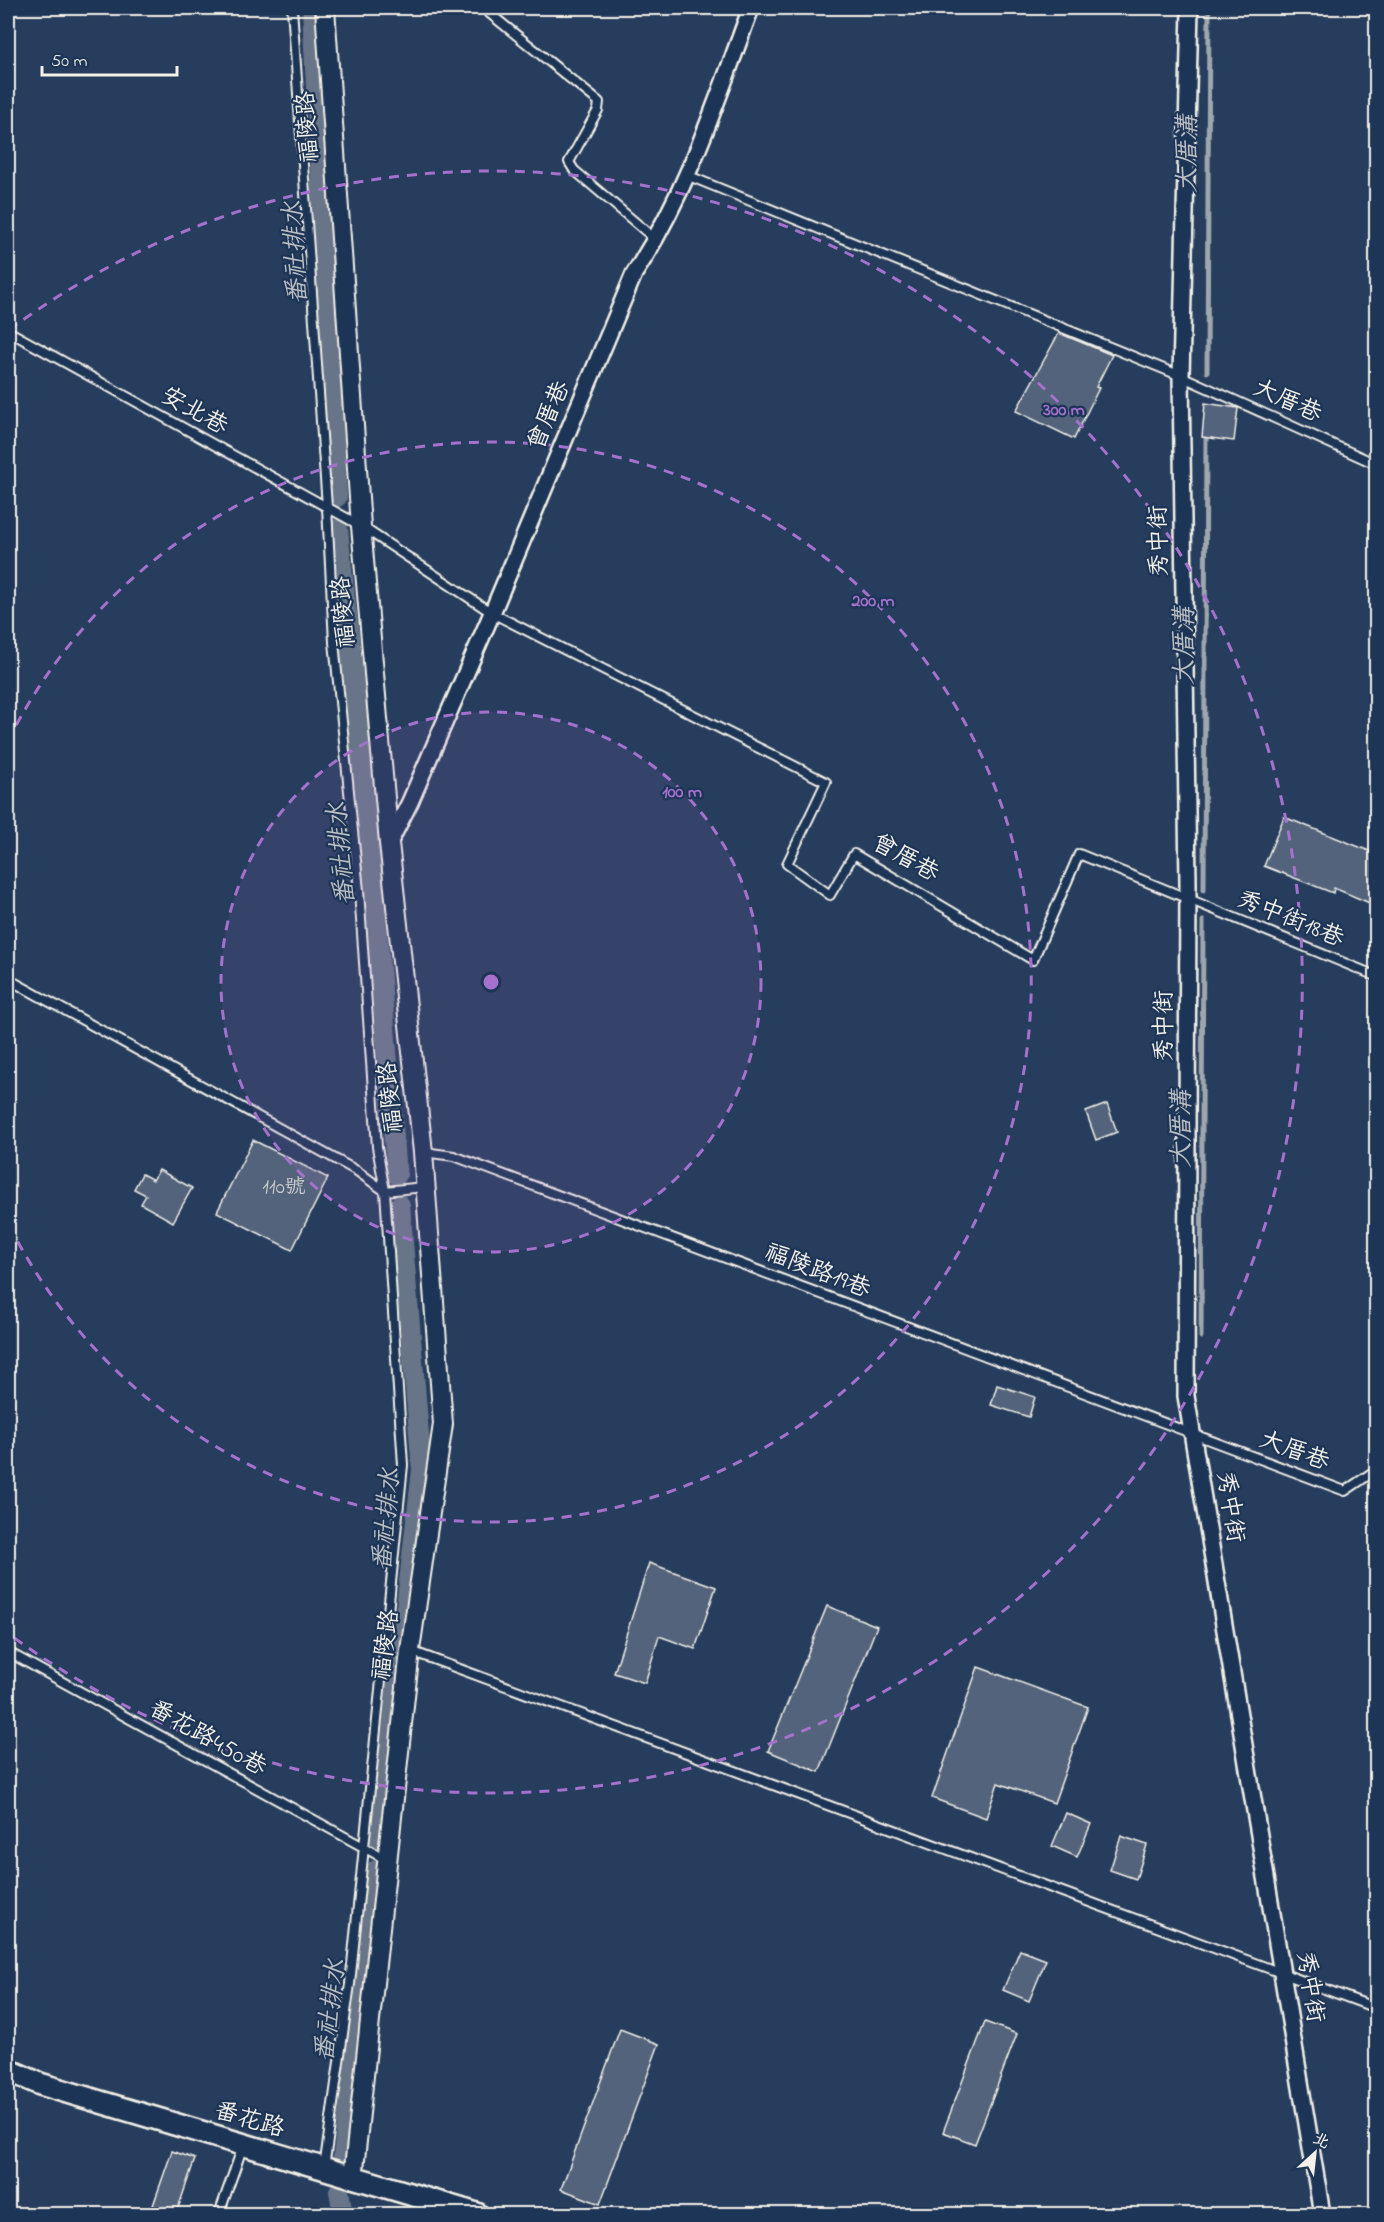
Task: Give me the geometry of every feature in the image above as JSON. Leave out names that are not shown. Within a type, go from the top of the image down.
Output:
[{"type":"main road","name":"番花路","points":[[8,2070],[40,2084],[477,2214]]},
{"type":"street","name":"福陵路","points":[[325,8],[361,526],[389,843],[423,1152],[443,1424],[410,1650],[353,2178]]},
{"type":"street","name":"曾厝巷","points":[[389,843],[410,802],[492,613],[634,274],[656,240],[689,176],[751,8]]},
{"type":"street","name":"秀中街","points":[[1190,8],[1180,376],[1188,899],[1186,1396],[1195,1437],[1322,2214]]},
{"type":"lane","points":[[292,8],[327,507],[334,642],[359,891],[377,1147],[385,1191],[403,1466],[350,1984],[324,2169]]},
{"type":"lane","points":[[483,8],[599,102],[598,110],[569,162],[574,170],[656,240]]},
{"type":"lane","name":"大厝巷","points":[[689,176],[1180,376],[1377,464]]},
{"type":"lane","name":"安北巷","points":[[8,331],[361,526]]},
{"type":"lane","name":"曾厝巷","points":[[361,526],[492,613],[826,782],[787,864],[830,895],[854,854],[1033,960],[1079,854],[1188,899]]},
{"type":"lane","name":"秀中街18巷","points":[[1188,899],[1377,976]]},
{"type":"lane","points":[[8,979],[357,1171],[385,1191],[424,1186]]},
{"type":"lane","name":"福陵路19巷","points":[[423,1152],[454,1156],[1195,1437]]},
{"type":"lane","name":"大厝巷","points":[[1195,1437],[1345,1491],[1377,1470]]},
{"type":"lane","points":[[410,1650],[1284,1976],[1377,2008]]},
{"type":"lane","name":"番花路450巷","points":[[8,1652],[387,1860]]},
{"type":"lane","points":[[219,2214],[243,2146]]},
{"type":"building","points":[[1059,333],[1112,355],[1074,439],[1016,411]]},
{"type":"building","points":[[1205,403],[1238,408],[1234,441],[1202,437]]},
{"type":"building","points":[[1284,817],[1377,854],[1377,906],[1334,888],[1333,893],[1264,866]]},
{"type":"building","points":[[1107,1104],[1117,1132],[1096,1140],[1086,1112]]},
{"type":"building","points":[[253,1140],[328,1178],[292,1250],[217,1212]]},
{"type":"building","points":[[159,1170],[192,1188],[173,1222],[141,1204],[146,1195],[134,1189],[142,1174],[153,1180]]},
{"type":"building","points":[[997,1385],[1035,1397],[1029,1417],[991,1405]]},
{"type":"building","points":[[649,1563],[716,1587],[695,1649],[659,1636],[645,1683],[614,1673]]},
{"type":"building","points":[[827,1606],[877,1626],[819,1772],[768,1751]]},
{"type":"building","points":[[978,1667],[1088,1707],[1054,1803],[998,1783],[986,1818],[932,1798]]},
{"type":"building","points":[[1066,1813],[1091,1824],[1077,1857],[1052,1846]]},
{"type":"building","points":[[1121,1836],[1147,1845],[1136,1879],[1110,1870]]},
{"type":"building","points":[[1020,1950],[1046,1960],[1029,2001],[1003,1990]]},
{"type":"building","points":[[985,2022],[1017,2034],[975,2144],[943,2132]]},
{"type":"building","points":[[620,2029],[659,2044],[600,2204],[561,2189]]},
{"type":"building","points":[[172,2151],[195,2159],[176,2214],[150,2214]]},
{"type":"waterway","name":"番社排水","points":[[312,8],[337,497]]},
{"type":"waterway","name":"大厝溝","points":[[1207,372],[1209,8]]},
{"type":"waterway","name":"大厝溝","points":[[1204,890],[1206,432]]},
{"type":"waterway","name":"番社排水","points":[[338,529],[368,820],[397,1175]]},
{"type":"waterway","name":"大厝溝","points":[[1201,1337],[1203,921]]},
{"type":"waterway","name":"番社排水","points":[[379,1839],[422,1470],[400,1205]]},
{"type":"waterway","name":"番社排水","points":[[343,2158],[376,1870]]},
{"type":"waterway","name":"番社排水","points":[[339,2191],[343,2214]]}]
